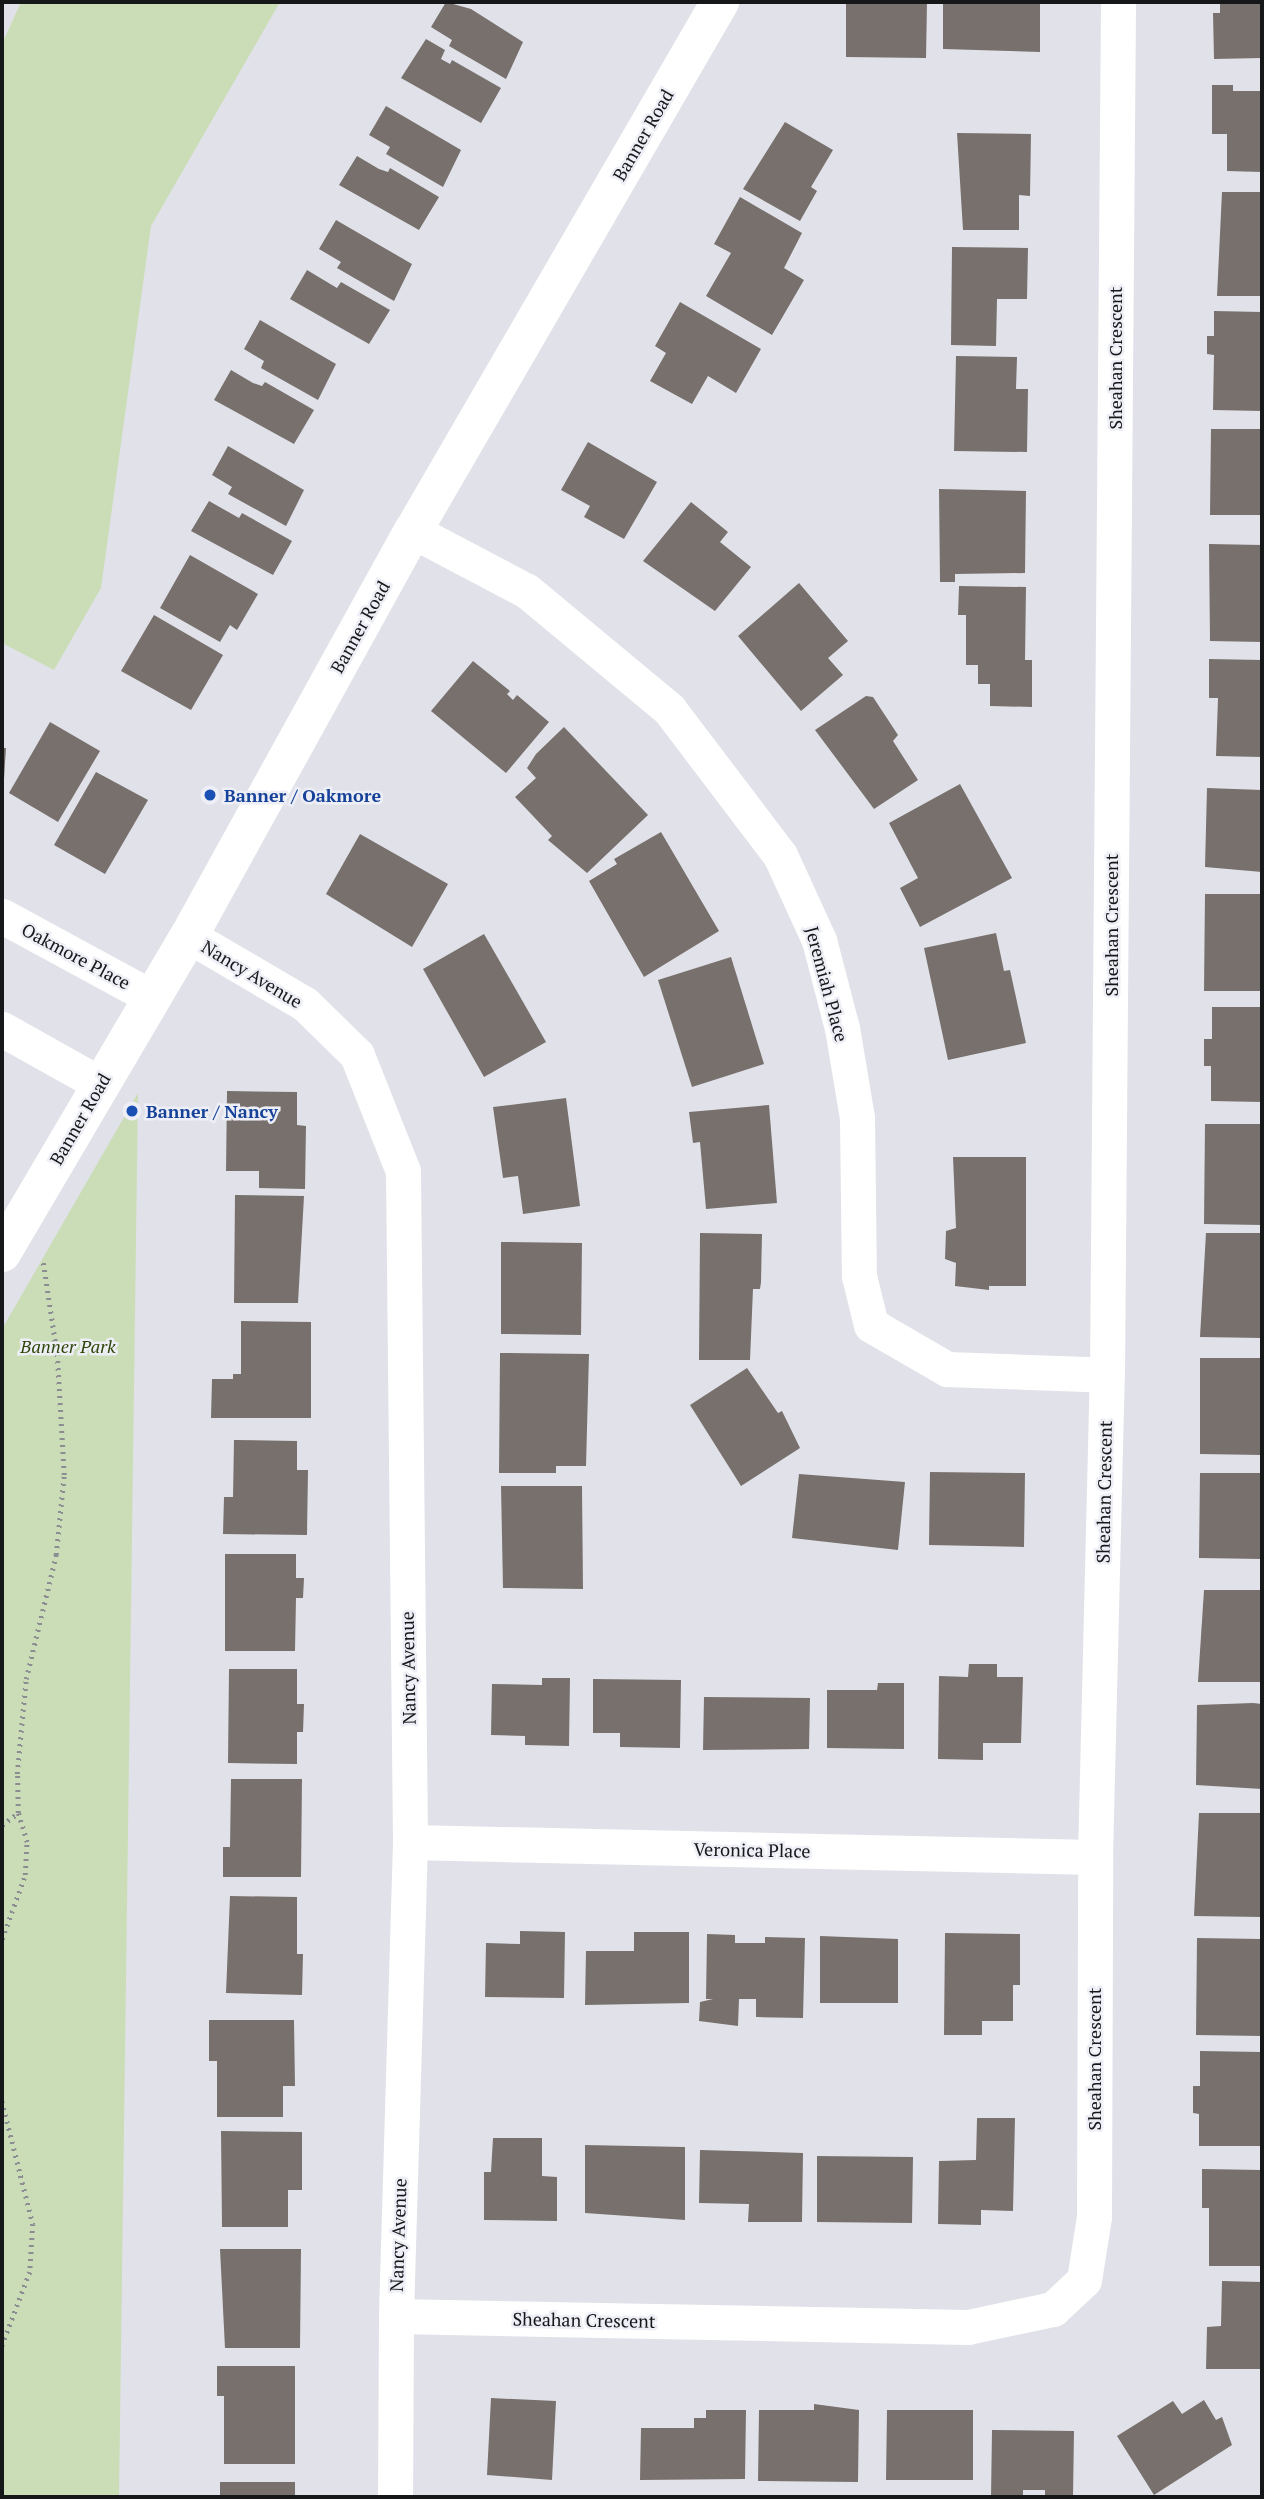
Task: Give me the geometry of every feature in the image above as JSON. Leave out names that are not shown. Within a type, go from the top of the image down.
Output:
[{"type":"street","name":"Banner Road","points":[[10,1238],[189,936],[413,531],[720,2]]},
{"type":"street","name":"Sheahan Crescent","points":[[396,2316],[968,2327],[1053,2309],[1084,2280],[1094,2217],[1095,1857],[1107,1375],[1118,2]]},
{"type":"street","name":"Jeremiah Place","points":[[413,531],[527,591],[669,709],[780,855],[819,940],[842,1028],[856,1118],[859,1276],[871,1325],[947,1369],[1107,1375]]},
{"type":"street","name":"Oakmore Place","points":[[2,916],[151,997]]},
{"type":"street","name":"Nancy Avenue","points":[[189,936],[305,1004],[357,1055],[403,1171],[410,1842],[396,2316],[395,2497]]},
{"type":"street","points":[[2,1029],[100,1084]]},
{"type":"street","name":"Veronica Place","points":[[410,1842],[1095,1857]]},
{"type":"path","points":[[2,1939],[25,1875],[27,1842],[19,1813],[17,1774],[26,1679],[56,1555],[64,1475],[57,1355],[41,1249],[10,1238]]},
{"type":"path","points":[[2,1825],[19,1813]]},
{"type":"path","points":[[2,2101],[33,2224],[30,2272],[2,2346]]},
{"type":"green space","points":[[21,2],[280,2],[151,226],[101,588],[54,670],[2,643],[2,44]]},
{"type":"green space","name":"Banner Park","points":[[138,1093],[119,2497],[2,2497],[2,1329]]},
{"type":"building","points":[[446,2],[471,9],[523,42],[506,79],[449,46],[452,40],[431,27]]},
{"type":"building","points":[[846,2],[927,2],[926,58],[846,57]]},
{"type":"building","points":[[943,2],[1040,2],[1040,52],[943,49]]},
{"type":"building","points":[[1220,2],[1262,2],[1262,58],[1214,59],[1213,13],[1220,13]]},
{"type":"building","points":[[426,39],[445,50],[441,59],[450,64],[452,60],[501,88],[481,123],[401,78]]},
{"type":"building","points":[[1212,85],[1233,85],[1233,91],[1262,91],[1262,172],[1227,171],[1227,134],[1212,134]]},
{"type":"building","points":[[386,106],[461,150],[443,187],[386,154],[390,147],[369,135]]},
{"type":"building","points":[[785,122],[833,150],[811,187],[817,191],[800,221],[743,189]]},
{"type":"building","points":[[957,133],[1031,134],[1030,196],[1019,195],[1019,230],[963,230]]},
{"type":"building","points":[[357,156],[379,169],[388,172],[390,168],[439,197],[419,230],[339,185]]},
{"type":"building","points":[[1222,192],[1262,192],[1262,296],[1217,296]]},
{"type":"building","points":[[740,197],[802,233],[784,268],[804,280],[772,335],[706,296],[731,253],[714,244]]},
{"type":"building","points":[[336,220],[412,264],[394,301],[337,268],[341,262],[319,249]]},
{"type":"building","points":[[952,247],[1028,248],[1027,299],[997,299],[996,346],[951,345]]},
{"type":"building","points":[[307,270],[337,288],[341,282],[390,310],[369,344],[290,299]]},
{"type":"building","points":[[680,302],[761,349],[736,393],[708,376],[692,404],[650,381],[666,353],[655,346]]},
{"type":"building","points":[[1214,311],[1262,312],[1262,411],[1213,410],[1214,355],[1207,354],[1207,336],[1214,336]]},
{"type":"building","points":[[260,320],[336,364],[318,400],[261,368],[264,361],[244,349]]},
{"type":"building","points":[[956,356],[1017,357],[1016,389],[1028,389],[1027,452],[954,451]]},
{"type":"building","points":[[231,370],[253,383],[262,386],[265,382],[314,410],[294,444],[214,400]]},
{"type":"building","points":[[1211,429],[1262,429],[1262,515],[1210,515]]},
{"type":"building","points":[[588,442],[657,482],[624,539],[584,517],[590,506],[561,490]]},
{"type":"building","points":[[228,446],[304,490],[286,526],[228,494],[232,487],[212,475]]},
{"type":"building","points":[[939,489],[1026,491],[1025,573],[955,574],[955,582],[940,582]]},
{"type":"building","points":[[209,501],[239,518],[242,513],[292,541],[273,575],[191,531]]},
{"type":"building","points":[[691,502],[728,532],[720,542],[751,567],[715,611],[643,561]]},
{"type":"building","points":[[1209,544],[1262,545],[1262,642],[1210,641]]},
{"type":"building","points":[[190,555],[258,594],[237,630],[230,625],[220,642],[160,608]]},
{"type":"building","points":[[799,583],[848,641],[828,658],[843,675],[801,711],[738,636]]},
{"type":"building","points":[[959,586],[1026,587],[1025,660],[1032,660],[1032,707],[990,706],[990,684],[978,684],[978,665],[966,665],[966,615],[958,615]]},
{"type":"building","points":[[154,615],[223,655],[191,710],[121,671]]},
{"type":"building","points":[[1209,659],[1262,660],[1262,757],[1216,756],[1218,698],[1209,698]]},
{"type":"building","points":[[473,661],[510,691],[507,694],[513,700],[517,695],[549,722],[506,773],[431,711]]},
{"type":"building","points":[[866,696],[873,697],[898,735],[893,741],[918,780],[874,809],[815,730]]},
{"type":"building","points":[[50,722],[100,751],[58,822],[9,793]]},
{"type":"building","points":[[564,727],[648,815],[587,873],[548,840],[552,836],[515,797],[536,778],[527,768],[536,754]]},
{"type":"building","points":[[2,748],[6,748],[4,779],[2,779]]},
{"type":"building","points":[[96,772],[148,800],[105,874],[54,845]]},
{"type":"building","points":[[960,784],[1012,878],[920,927],[900,888],[918,878],[889,823]]},
{"type":"building","points":[[1207,788],[1262,790],[1262,872],[1205,867]]},
{"type":"building","points":[[661,832],[719,931],[644,977],[589,881],[617,864],[614,859]]},
{"type":"building","points":[[360,834],[448,884],[412,947],[326,894]]},
{"type":"building","points":[[1205,894],[1262,894],[1262,991],[1204,991]]},
{"type":"building","points":[[996,933],[1004,971],[1010,970],[1026,1043],[948,1060],[924,948]]},
{"type":"building","points":[[484,934],[546,1042],[484,1077],[423,969]]},
{"type":"building","points":[[731,957],[764,1064],[692,1087],[658,980]]},
{"type":"building","points":[[1212,1007],[1262,1007],[1262,1102],[1211,1101],[1211,1066],[1204,1066],[1204,1039],[1212,1039]]},
{"type":"building","points":[[227,1091],[297,1092],[297,1125],[306,1126],[305,1189],[259,1188],[259,1171],[226,1171]]},
{"type":"building","points":[[566,1098],[580,1206],[523,1214],[518,1176],[503,1178],[493,1107]]},
{"type":"building","points":[[769,1105],[777,1203],[706,1209],[700,1142],[693,1143],[689,1112]]},
{"type":"building","points":[[1205,1124],[1262,1124],[1262,1225],[1204,1224]]},
{"type":"building","points":[[953,1157],[1026,1157],[1026,1286],[989,1286],[989,1290],[955,1286],[956,1263],[945,1259],[946,1231],[956,1228]]},
{"type":"building","points":[[235,1195],[304,1196],[298,1303],[234,1303]]},
{"type":"building","points":[[700,1233],[762,1234],[760,1289],[753,1289],[750,1360],[699,1360]]},
{"type":"building","points":[[1206,1233],[1262,1233],[1262,1338],[1200,1337]]},
{"type":"building","points":[[501,1242],[582,1243],[581,1335],[501,1334]]},
{"type":"building","points":[[241,1321],[311,1322],[311,1418],[211,1418],[212,1379],[233,1379],[233,1374],[241,1374]]},
{"type":"building","points":[[500,1353],[589,1354],[586,1466],[556,1466],[556,1473],[499,1473]]},
{"type":"building","points":[[1200,1358],[1262,1358],[1262,1455],[1200,1454]]},
{"type":"building","points":[[747,1368],[778,1413],[782,1411],[800,1448],[741,1486],[690,1405]]},
{"type":"building","points":[[234,1440],[297,1441],[297,1470],[308,1470],[307,1535],[223,1534],[224,1497],[233,1497]]},
{"type":"building","points":[[930,1472],[1025,1473],[1024,1547],[929,1545]]},
{"type":"building","points":[[1200,1473],[1262,1473],[1262,1559],[1199,1558]]},
{"type":"building","points":[[799,1474],[905,1482],[898,1550],[792,1538]]},
{"type":"building","points":[[501,1486],[582,1486],[583,1589],[503,1588]]},
{"type":"building","points":[[225,1554],[296,1554],[296,1578],[304,1578],[303,1598],[296,1598],[295,1651],[225,1651]]},
{"type":"building","points":[[1204,1590],[1262,1590],[1262,1682],[1198,1682]]},
{"type":"building","points":[[969,1664],[997,1664],[997,1677],[1023,1677],[1021,1743],[983,1743],[983,1760],[938,1759],[939,1676],[968,1677]]},
{"type":"building","points":[[229,1669],[297,1669],[297,1704],[304,1704],[303,1732],[297,1732],[297,1764],[228,1763]]},
{"type":"building","points":[[542,1678],[570,1678],[569,1746],[525,1745],[525,1736],[491,1735],[492,1684],[542,1685]]},
{"type":"building","points":[[593,1679],[681,1680],[680,1748],[620,1747],[620,1733],[593,1733]]},
{"type":"building","points":[[878,1683],[904,1683],[904,1749],[827,1748],[827,1690],[877,1690]]},
{"type":"building","points":[[704,1697],[810,1698],[809,1749],[703,1750]]},
{"type":"building","points":[[1262,1704],[1262,1789],[1196,1785],[1197,1705]]},
{"type":"building","points":[[231,1779],[302,1779],[301,1877],[223,1877],[223,1847],[230,1847]]},
{"type":"building","points":[[1199,1813],[1262,1813],[1262,1917],[1194,1916]]},
{"type":"building","points":[[230,1896],[297,1897],[297,1954],[303,1954],[302,1995],[226,1993]]},
{"type":"building","points":[[520,1931],[565,1932],[564,1998],[485,1997],[486,1943],[520,1944]]},
{"type":"building","points":[[634,1932],[689,1932],[689,2003],[585,2005],[586,1951],[634,1951]]},
{"type":"building","points":[[945,1933],[1020,1934],[1020,1985],[1013,1985],[1013,2021],[982,2021],[982,2035],[944,2035]]},
{"type":"building","points":[[707,1934],[735,1935],[735,1943],[765,1943],[765,1937],[805,1938],[803,2018],[756,2017],[756,1999],[739,1999],[738,2026],[699,2021],[700,2002],[713,1999],[706,1999]]},
{"type":"building","points":[[820,1936],[898,1939],[898,2003],[820,2003]]},
{"type":"building","points":[[1197,1938],[1262,1939],[1262,2036],[1196,2035]]},
{"type":"building","points":[[209,2020],[294,2020],[295,2086],[283,2086],[283,2117],[217,2117],[217,2061],[209,2061]]},
{"type":"building","points":[[1200,2051],[1262,2052],[1262,2146],[1199,2146],[1199,2114],[1193,2113],[1193,2086],[1200,2086]]},
{"type":"building","points":[[977,2118],[1015,2118],[1013,2211],[981,2210],[981,2225],[938,2224],[939,2161],[976,2160]]},
{"type":"building","points":[[221,2131],[302,2132],[302,2190],[288,2190],[288,2227],[222,2227]]},
{"type":"building","points":[[493,2138],[542,2138],[542,2176],[557,2177],[557,2221],[484,2220],[484,2172],[491,2172]]},
{"type":"building","points":[[585,2145],[685,2147],[685,2220],[585,2213]]},
{"type":"building","points":[[700,2150],[803,2153],[802,2222],[748,2222],[749,2204],[699,2203]]},
{"type":"building","points":[[817,2156],[913,2157],[912,2223],[817,2222]]},
{"type":"building","points":[[1202,2169],[1262,2170],[1262,2266],[1209,2266],[1209,2208],[1202,2208]]},
{"type":"building","points":[[220,2249],[301,2249],[300,2348],[225,2348]]},
{"type":"building","points":[[1222,2281],[1262,2282],[1262,2369],[1206,2369],[1207,2327],[1221,2326]]},
{"type":"building","points":[[217,2366],[295,2366],[295,2464],[224,2464],[224,2396],[217,2396]]},
{"type":"building","points":[[491,2398],[556,2401],[552,2480],[487,2475]]},
{"type":"building","points":[[1204,2400],[1216,2420],[1222,2417],[1232,2445],[1154,2495],[1117,2436],[1173,2401],[1182,2414]]},
{"type":"building","points":[[814,2404],[859,2410],[858,2482],[758,2481],[759,2410],[814,2410]]},
{"type":"building","points":[[706,2410],[746,2410],[745,2479],[640,2480],[641,2428],[694,2428],[694,2418],[706,2418]]},
{"type":"building","points":[[887,2410],[973,2410],[973,2480],[886,2480]]},
{"type":"building","points":[[992,2430],[1074,2431],[1073,2497],[1045,2497],[1045,2490],[1023,2490],[1023,2497],[991,2497]]},
{"type":"building","points":[[220,2482],[295,2482],[295,2497],[220,2497]]},
{"type":"place","name":"Banner / Oakmore","points":[[210,795]]},
{"type":"place","name":"Banner / Nancy","points":[[132,1111]]}]
